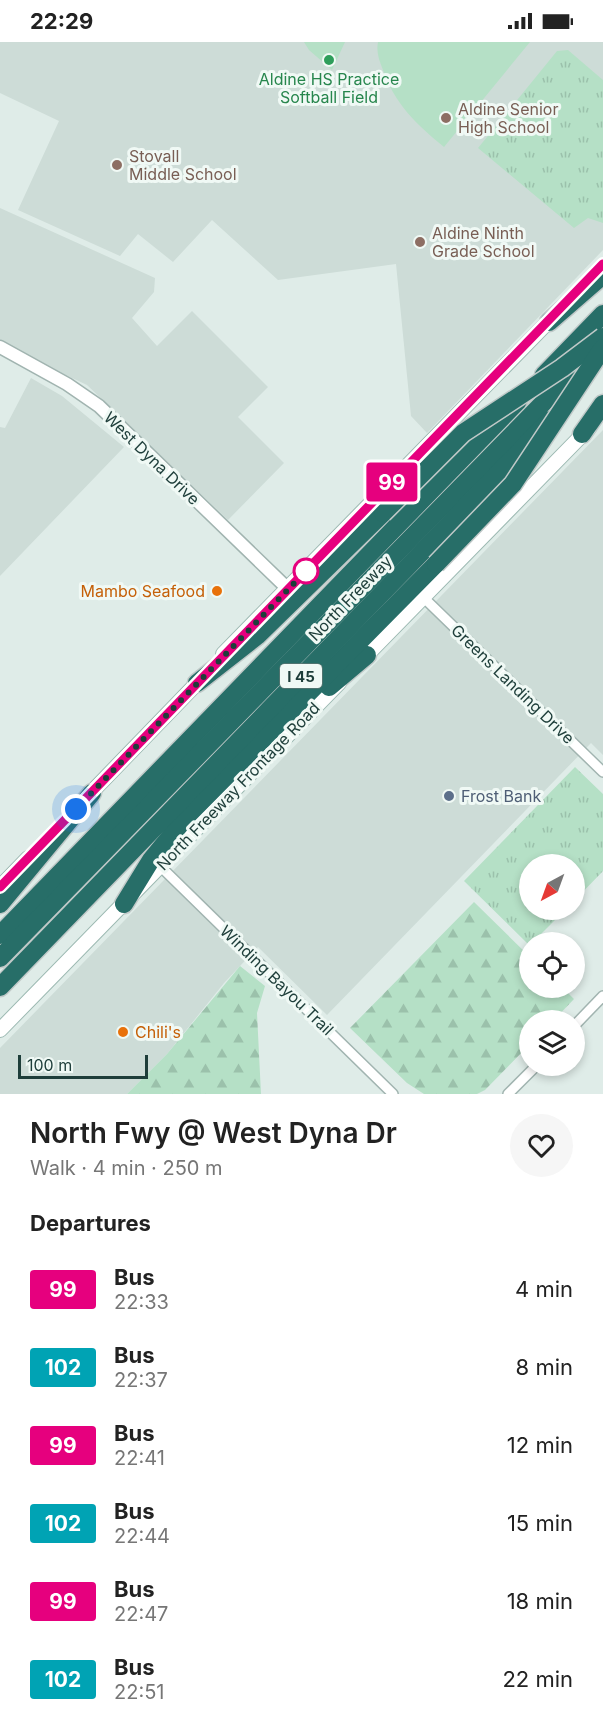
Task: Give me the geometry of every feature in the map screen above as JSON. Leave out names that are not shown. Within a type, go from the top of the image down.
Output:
[{"type":"highway","points":[[549,322],[603,275]]},
{"type":"highway","name":"North Freeway","points":[[0,935],[603,314]]},
{"type":"highway","points":[[197,683],[257,636],[463,433],[562,368],[603,337]]},
{"type":"highway","name":"North Freeway","points":[[0,958],[603,342]]},
{"type":"highway","points":[[124,904],[166,839],[513,484],[603,348]]},
{"type":"highway","name":"North Freeway","points":[[0,987],[603,365]]},
{"type":"highway","points":[[582,434],[603,404]]},
{"type":"highway","points":[[237,766],[367,655]]},
{"type":"highway","points":[[0,904],[92,792]]},
{"type":"main road","points":[[0,887],[603,264]]},
{"type":"main road","name":"North Freeway Frontage Road","points":[[0,1030],[603,414]]},
{"type":"street","name":"West Dyna Drive","points":[[0,347],[67,384],[99,406],[288,589]]},
{"type":"street","name":"Greens Landing Drive","points":[[423,597],[603,772]]},
{"type":"street","name":"Winding Bayou Trail","points":[[160,866],[393,1094]]},
{"type":"street","points":[[585,1015],[603,996]]},
{"type":"street","points":[[508,1094],[526,1076]]},
{"type":"shaded area","name":"Aldine Ninth Grade School","points":[[0,42],[603,42],[603,250],[427,433],[411,416],[396,264],[278,280],[212,220],[173,262],[138,234],[120,256],[18,210],[59,121],[0,93]]},
{"type":"shaded area","points":[[0,208],[155,278],[154,292],[132,318],[157,346],[192,311],[268,387],[238,417],[284,463],[228,520],[87,385],[0,344]]},
{"type":"shaded area","points":[[31,378],[62,396],[124,447],[0,576],[0,427],[5,428]]},
{"type":"shaded area","points":[[603,430],[603,755],[591,743],[327,1015],[258,947],[224,983],[167,1054],[127,1094],[0,1094],[0,1048]]},
{"type":"green space","name":"Aldine HS Practice Softball Field","points":[[304,42],[345,42],[332,70],[309,50]]},
{"type":"green space","points":[[378,42],[530,42],[444,147],[416,122],[393,93],[379,59]]},
{"type":"green space","points":[[568,50],[603,80],[603,223],[588,218],[574,228],[478,148],[557,51]]},
{"type":"green space","points":[[575,767],[603,794],[603,871],[585,890],[585,854],[519,854],[519,920],[555,920],[543,932],[519,932],[519,935],[464,881]]},
{"type":"green space","points":[[474,902],[519,946],[519,998],[574,999],[564,1010],[519,1010],[519,1055],[485,1090],[477,1094],[424,1094],[407,1083],[350,1028]]},
{"type":"green space","points":[[240,966],[265,986],[257,1013],[261,1094],[127,1094],[167,1054]]},
{"type":"bus line","name":"99","points":[[0,887],[603,264]]},
{"type":"place","name":"Aldine HS Practice Softball Field","points":[[329,60]]},
{"type":"place","name":"Aldine Senior High School","points":[[446,118]]},
{"type":"place","name":"Stovall Middle School","points":[[117,165]]},
{"type":"place","name":"Aldine Ninth Grade School","points":[[420,242]]},
{"type":"place","name":"Mambo Seafood","points":[[217,591]]},
{"type":"place","name":"Frost Bank","points":[[449,796]]},
{"type":"place","name":"Chili's","points":[[123,1032]]},
{"type":"route","points":[[76,809],[306,571]]}]
